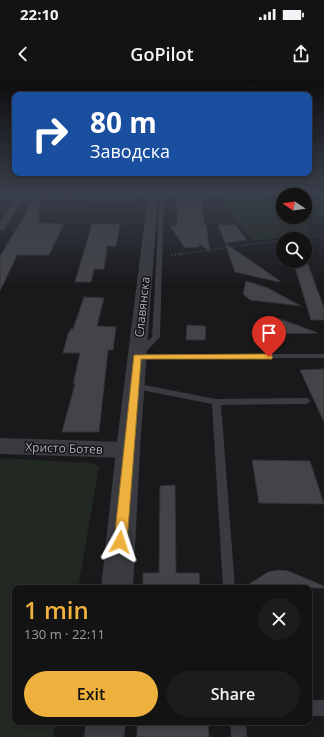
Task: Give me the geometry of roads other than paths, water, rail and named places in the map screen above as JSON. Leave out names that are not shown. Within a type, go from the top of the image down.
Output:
[{"type":"street","name":"Славянска","points":[[117,585],[128,450],[150,225]]},
{"type":"street","name":"Христо Ботев","points":[[0,446],[128,450]]},
{"type":"street","points":[[104,737],[106,725]]},
{"type":"lane","points":[[137,357],[156,337],[161,225]]},
{"type":"lane","points":[[137,357],[324,356]]},
{"type":"lane","points":[[134,386],[216,402],[307,402]]},
{"type":"lane","points":[[216,402],[229,585]]},
{"type":"lane","points":[[312,708],[324,708]]},
{"type":"lane","points":[[238,725],[239,737]]}]
